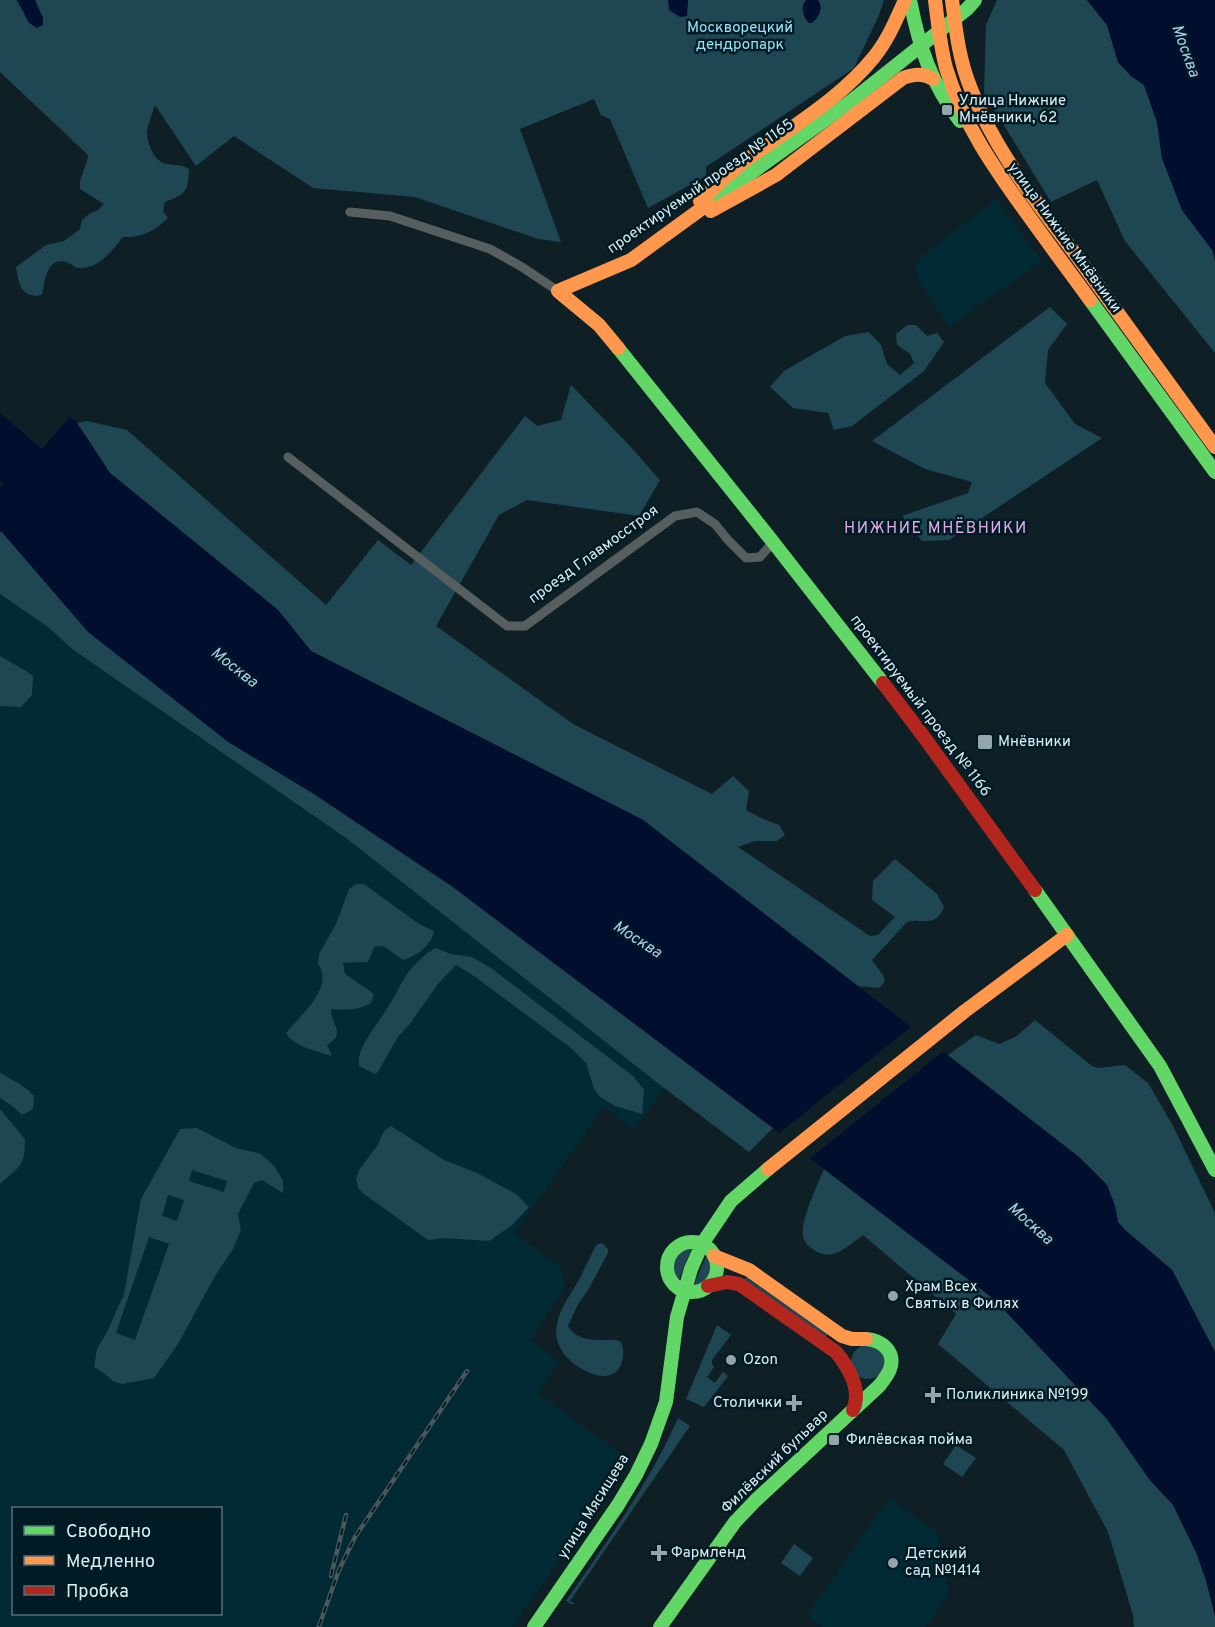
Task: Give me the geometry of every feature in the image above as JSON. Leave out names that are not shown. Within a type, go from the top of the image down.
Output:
[{"type":"street","points":[[667,234],[726,176],[821,107],[858,76],[882,46],[898,20],[905,0]]},
{"type":"street","points":[[910,0],[925,64],[946,105],[974,136]]},
{"type":"street","name":"улица Нижние Мнёвники","points":[[935,0],[941,49],[950,81],[958,104],[974,136],[993,167],[1215,472]]},
{"type":"street","name":"улица Нижние Мнёвники","points":[[952,0],[958,46],[976,105],[987,127],[1032,195],[1215,447]]},
{"type":"street","name":"проектируемый проезд № 1165","points":[[558,291],[631,260],[850,102],[967,9],[975,0]]},
{"type":"street","points":[[667,234],[776,174],[903,78],[921,74],[933,79]]},
{"type":"street","points":[[350,212],[390,216],[490,249],[558,291]]},
{"type":"street","name":"проектируемый проезд № 1166","points":[[558,291],[599,325],[908,714],[1160,1066],[1215,1170]]},
{"type":"street","points":[[1149,382],[1162,373]]},
{"type":"street","name":"проезд Главмосстроя","points":[[288,457],[507,626],[525,626],[675,516],[697,512],[715,524],[746,558],[760,557],[773,542]]},
{"type":"street","name":"улица Мясищева","points":[[534,1627],[618,1505],[646,1454],[666,1402],[673,1339],[691,1269],[702,1244],[731,1201],[965,1011],[1067,935]]},
{"type":"street","points":[[708,1286],[716,1273],[716,1262],[711,1251],[702,1244],[691,1242],[678,1247],[669,1258],[668,1274],[675,1286],[684,1291],[693,1292],[727,1282],[739,1284],[837,1352],[854,1379],[864,1384],[875,1384],[885,1378],[891,1367],[891,1357],[883,1344],[868,1339],[850,1339],[842,1336],[749,1270],[714,1256]]},
{"type":"street","points":[[853,1410],[857,1394],[846,1361],[851,1348],[862,1340]]},
{"type":"street","name":"Филёвский бульвар","points":[[660,1627],[735,1522],[885,1378]]},
{"type":"shaded area","points":[[996,199],[1042,261],[949,327],[917,278],[915,261]]},
{"type":"shaded area","points":[[0,594],[48,627],[72,649],[346,838],[664,1088],[634,1130],[604,1107],[514,1233],[561,1267],[565,1288],[530,1340],[559,1361],[538,1393],[630,1460],[512,1627],[0,1627]]},
{"type":"shaded area","name":"Детский сад №1414","points":[[889,1498],[938,1533],[949,1594],[925,1627],[822,1627],[807,1615]]},
{"type":"green space","name":"Москворецкий дендропарк","points":[[0,0],[884,0],[854,68],[706,167],[706,176],[648,208],[610,119],[601,115],[594,99],[520,129],[561,242],[538,239],[415,197],[313,188],[234,136],[196,166],[155,105],[147,133],[152,152],[162,163],[180,165],[189,169],[187,187],[182,194],[165,202],[163,211],[168,218],[148,233],[123,237],[106,257],[90,267],[80,268],[59,261],[54,263],[48,272],[42,295],[35,296],[22,289],[16,267],[46,245],[64,241],[80,229],[82,220],[104,204],[80,189],[80,180],[88,155],[0,72]]},
{"type":"green space","points":[[997,0],[1087,0],[1107,25],[1118,62],[1131,76],[1144,85],[1157,122],[1162,158],[1182,210],[1213,251],[1215,261],[1215,353],[1125,241],[1097,180],[1051,202],[984,93],[986,25]]},
{"type":"green space","points":[[1050,307],[1067,324],[1048,350],[1045,383],[1075,424],[1102,438],[949,540],[922,541],[902,516],[968,493],[972,482],[925,469],[872,441]]},
{"type":"green space","points":[[907,325],[916,325],[927,336],[937,333],[944,342],[924,371],[852,426],[834,430],[828,413],[793,408],[770,387],[784,371],[845,336],[869,332],[881,345],[887,364],[900,375],[914,363],[910,354],[897,345],[896,334]]},
{"type":"green space","points":[[571,385],[660,480],[639,516],[527,500],[499,515],[436,626],[573,724],[712,794],[733,776],[749,791],[746,810],[779,825],[785,835],[777,841],[755,841],[738,847],[870,936],[878,935],[895,917],[872,900],[873,881],[895,859],[937,894],[944,907],[941,914],[933,920],[907,922],[872,960],[885,981],[879,988],[858,986],[643,820],[311,651],[278,610],[110,473],[77,423],[87,421],[127,430],[326,605],[378,540],[411,565],[525,416],[537,426],[561,420]]},
{"type":"green space","points":[[2,531],[227,741],[314,794],[453,887],[773,1128],[749,1152],[346,838],[72,649],[48,627],[0,594],[0,533]]},
{"type":"green space","points":[[0,656],[33,676],[32,695],[21,707],[0,706]]},
{"type":"green space","points":[[356,884],[364,884],[419,924],[434,931],[427,946],[403,960],[383,946],[374,947],[368,962],[343,963],[345,974],[374,994],[371,1003],[356,1009],[331,1009],[337,1033],[333,1041],[327,1045],[332,1056],[294,1042],[286,1033],[307,1010],[319,991],[322,973],[318,964],[319,954],[336,924],[349,889]]},
{"type":"green space","points":[[435,948],[451,954],[472,957],[491,968],[633,1076],[644,1090],[642,1114],[615,1106],[600,1097],[594,1089],[586,1063],[571,1048],[456,965],[438,984],[397,1038],[378,1072],[375,1074],[359,1066],[364,1043],[407,975],[421,958]]},
{"type":"green space","points":[[1035,1020],[1092,1066],[1098,1068],[1125,1065],[1148,1083],[1173,1126],[1215,1213],[1215,1352],[1172,1270],[1118,1222],[1107,1185],[1079,1157],[948,1055],[976,1035],[999,1044],[1015,1037]]},
{"type":"green space","points":[[0,1073],[18,1083],[34,1096],[33,1109],[22,1115],[0,1098]]},
{"type":"green space","points":[[0,1109],[25,1139],[24,1155],[20,1165],[0,1184]]},
{"type":"green space","points":[[391,1126],[444,1160],[477,1173],[516,1194],[529,1207],[512,1225],[489,1241],[444,1238],[428,1240],[358,1188],[356,1179],[359,1170],[377,1146],[384,1131]]},
{"type":"green space","points":[[197,1128],[236,1148],[261,1154],[275,1167],[283,1181],[283,1193],[262,1180],[254,1183],[238,1214],[241,1230],[233,1249],[215,1276],[178,1344],[154,1378],[122,1384],[114,1382],[94,1367],[97,1349],[124,1294],[141,1199],[180,1129]],"holes":[[[192,1170],[227,1181],[224,1192],[189,1181]],[[168,1195],[184,1200],[177,1221],[162,1216]],[[149,1237],[169,1244],[135,1340],[116,1333]]]},
{"type":"green space","points":[[824,1169],[995,1300],[1107,1419],[1150,1480],[1173,1505],[1196,1552],[1206,1580],[1215,1616],[1215,1627],[1134,1627],[1133,1615],[1108,1532],[1064,1450],[938,1344],[956,1314],[863,1235],[840,1252],[827,1255],[821,1254],[807,1244],[803,1236],[804,1221]]},
{"type":"green space","points":[[602,1243],[608,1249],[608,1253],[578,1304],[568,1326],[580,1337],[594,1340],[616,1340],[621,1343],[623,1355],[620,1366],[613,1373],[603,1376],[580,1368],[566,1357],[556,1334],[558,1319],[563,1307],[595,1247]]},
{"type":"green space","points":[[692,1247],[678,1282],[673,1271],[676,1255]]},
{"type":"green space","points":[[707,1254],[712,1265],[710,1275],[704,1283],[693,1287]]},
{"type":"green space","points":[[746,1277],[828,1334],[825,1338],[743,1282]]},
{"type":"green space","points":[[717,1325],[731,1335],[712,1360],[714,1367],[707,1377],[715,1383],[723,1372],[728,1376],[704,1407],[686,1399]]},
{"type":"green space","points":[[868,1345],[880,1350],[885,1362],[880,1374],[868,1379],[856,1374],[851,1362],[856,1350]]},
{"type":"green space","points":[[678,1418],[690,1426],[570,1601],[575,1604],[571,1604],[566,1601],[641,1489]]},
{"type":"green space","points":[[956,1445],[976,1458],[962,1477],[943,1464]]},
{"type":"green space","points":[[794,1544],[813,1558],[800,1576],[781,1563]]},
{"type":"water","points":[[16,0],[35,0],[43,18],[43,25],[37,28],[29,23]]},
{"type":"water","points":[[668,0],[688,0],[687,16],[680,17],[669,10]]},
{"type":"water","points":[[806,0],[818,0],[821,6],[819,15],[812,23],[807,21],[803,12]]},
{"type":"water","name":"Москва","points":[[1087,0],[1215,0],[1215,261],[1213,251],[1182,210],[1162,158],[1157,122],[1144,85],[1131,76],[1118,62],[1107,25]]},
{"type":"water","name":"Москва","points":[[0,413],[42,449],[70,417],[77,423],[110,473],[278,610],[311,651],[643,820],[1079,1157],[1107,1185],[1118,1222],[1172,1270],[1215,1352],[1215,1616],[1196,1552],[1173,1505],[1150,1480],[1107,1419],[995,1300],[773,1128],[453,887],[314,794],[227,741],[88,632],[0,530],[0,486],[3,483],[0,481]]},
{"type":"pier","points":[[913,1025],[945,1050],[808,1160],[777,1135]]},
{"type":"railway","points":[[319,1626],[339,1570],[355,1537],[467,1371]]},
{"type":"railway","points":[[331,1576],[346,1515]]},
{"type":"traffic: fast","points":[[910,0],[927,64],[941,93],[960,121]]},
{"type":"traffic: fast","points":[[708,204],[850,102],[967,9],[975,0]]},
{"type":"traffic: fast","points":[[1090,300],[1215,472]]},
{"type":"traffic: fast","points":[[618,348],[883,683]]},
{"type":"traffic: fast","points":[[1035,890],[1160,1066],[1215,1170]]},
{"type":"traffic: fast","points":[[534,1627],[618,1505],[651,1444],[666,1402],[677,1317],[691,1269],[702,1244],[731,1201],[768,1169]]},
{"type":"traffic: fast","points":[[692,1242],[710,1249],[717,1267],[710,1285],[692,1292],[674,1285],[667,1267],[674,1249],[692,1242]]},
{"type":"traffic: fast","points":[[660,1627],[735,1522],[885,1378],[891,1363],[889,1352],[882,1344],[866,1339]]},
{"type":"traffic: slow","points":[[700,201],[738,166],[832,98],[861,72],[883,44],[905,0]]},
{"type":"traffic: slow","points":[[935,0],[946,68],[970,127],[1003,180],[1090,300]]},
{"type":"traffic: slow","points":[[952,0],[958,45],[967,78],[980,111],[1003,153],[1215,447]]},
{"type":"traffic: slow","points":[[711,211],[776,175],[903,78],[918,75],[933,79]]},
{"type":"traffic: slow","points":[[618,348],[599,325],[558,291],[631,260],[708,204]]},
{"type":"traffic: slow","points":[[768,1169],[965,1011],[1067,935]]},
{"type":"traffic: slow","points":[[714,1256],[749,1270],[842,1336],[866,1339]]},
{"type":"traffic: jam","points":[[883,683],[1035,890]]},
{"type":"traffic: jam","points":[[708,1286],[727,1282],[739,1284],[836,1352],[853,1380],[856,1395],[853,1410]]},
{"type":"place","name":"Улица Нижние Мнёвники, 62","points":[[947,110]]},
{"type":"place","name":"Мнёвники","points":[[985,742]]},
{"type":"place","name":"Храм Всех Святых в Филях","points":[[893,1296]]},
{"type":"place","name":"Ozon","points":[[731,1360]]},
{"type":"place","name":"Поликлиника №199","points":[[933,1395]]},
{"type":"place","name":"Столички","points":[[794,1403]]},
{"type":"place","name":"Филёвская пойма","points":[[834,1440]]},
{"type":"place","name":"Фармленд","points":[[659,1553]]},
{"type":"place","name":"Детский сад №1414","points":[[893,1563]]},
{"type":"district","name":"НИЖНИЕ МНЁВНИКИ","points":[[936,529]]}]
